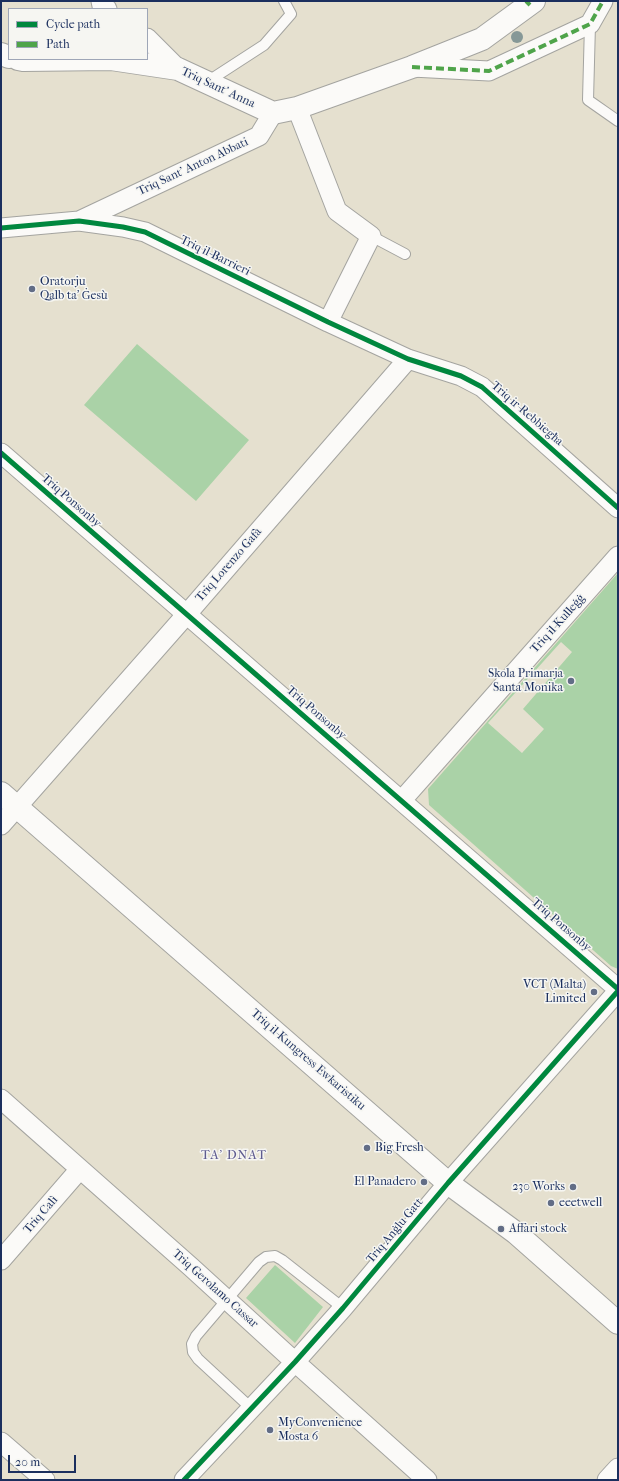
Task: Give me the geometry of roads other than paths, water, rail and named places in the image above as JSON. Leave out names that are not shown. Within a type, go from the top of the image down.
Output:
[{"type":"main road","points":[[273,113],[297,108],[412,67],[482,39],[530,2]]},
{"type":"main road","name":"Triq Sant' Anna","points":[[118,60],[178,69],[273,113]]},
{"type":"main road","name":"Triq il-Kungress Ewkaristiku","points":[[9,800],[448,1183],[516,1233],[618,1323]]},
{"type":"street","points":[[412,67],[489,71],[590,24],[602,1]]},
{"type":"street","points":[[148,39],[178,69]]},
{"type":"street","points":[[297,108],[337,211],[371,236],[328,322]]},
{"type":"street","name":"Triq Sant' Anton Abbati","points":[[79,221],[259,136],[273,113]]},
{"type":"street","name":"Triq il-Barrieri","points":[[1,228],[79,221],[123,227],[145,232],[328,322],[408,359]]},
{"type":"street","name":"Triq ir-Rebbiegħa","points":[[408,359],[461,376],[482,387],[618,508]]},
{"type":"street","name":"Triq Lorenzo Gafà","points":[[1,825],[9,800],[186,615],[408,359]]},
{"type":"street","name":"Triq Ponsonby","points":[[1,453],[186,615],[402,800],[618,990]]},
{"type":"street","name":"Triq il-Kulleġġ","points":[[402,800],[618,556]]},
{"type":"street","name":"Triq Anġlu Gatt","points":[[184,1480],[343,1308],[448,1183],[618,990]]},
{"type":"street","name":"Triq Gerolamo Cassar","points":[[1,1099],[427,1480]]},
{"type":"street","name":"Triq Calì","points":[[1,1260],[80,1170]]},
{"type":"street","points":[[1,1442],[45,1480]]},
{"type":"street","points":[[607,1480],[618,1468]]},
{"type":"lane","points":[[206,82],[264,45],[291,14],[284,1]]},
{"type":"lane","points":[[590,24],[588,100],[618,121]]},
{"type":"lane","points":[[371,236],[405,254]]},
{"type":"lane","points":[[252,1408],[198,1359],[193,1352],[192,1344],[196,1336],[226,1299],[259,1262],[266,1257],[274,1256],[282,1260],[343,1308]]},
{"type":"place","name":"Oratorju Qalb ta' Ġesù","points":[[32,289]]},
{"type":"place","name":"Skola Primarja Santa Monika","points":[[571,681]]},
{"type":"place","name":"VCT (Malta) Limited","points":[[594,992]]},
{"type":"place","name":"Big Fresh","points":[[367,1148]]},
{"type":"place","name":"El Panadero","points":[[424,1182]]},
{"type":"place","name":"230 Works","points":[[573,1187]]},
{"type":"place","name":"eeetwell","points":[[551,1203]]},
{"type":"place","name":"Affari stock","points":[[501,1229]]},
{"type":"place","name":"MyConvenience Mosta 6","points":[[270,1430]]},
{"type":"district","name":"TA' DNAT","points":[[234,1156]]}]
